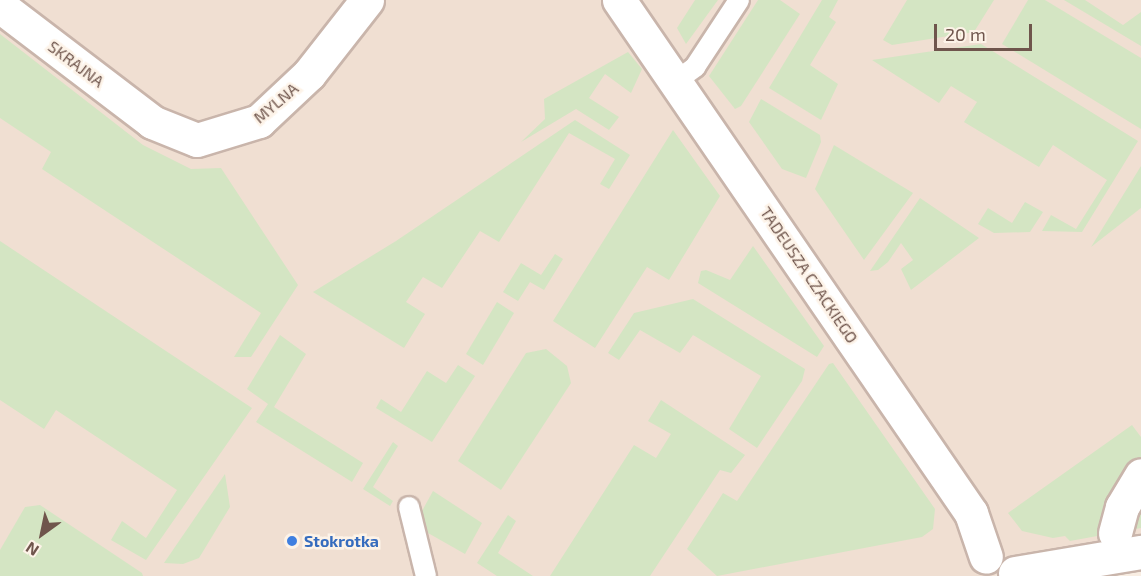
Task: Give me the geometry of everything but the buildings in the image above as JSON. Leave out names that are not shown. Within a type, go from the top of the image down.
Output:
[{"type":"street","name":"MYLNA","points":[[152,122],[198,140],[259,121],[309,74],[367,0]]},
{"type":"street","name":"TADEUSZA CZACKIEGO","points":[[619,0],[971,513],[980,566]]},
{"type":"street","name":"SKRAJNA","points":[[0,6],[152,122]]},
{"type":"street","points":[[1115,533],[1122,507],[1141,475]]},
{"type":"street","points":[[980,566],[1004,557],[1014,574],[1141,552]]},
{"type":"lane","points":[[676,81],[695,67],[739,0]]},
{"type":"lane","points":[[409,507],[426,576]]},
{"type":"shaded area","points":[[0,0],[1141,0],[1141,553],[993,576],[0,576]]},
{"type":"green space","points":[[695,0],[718,0],[686,44],[677,28]]},
{"type":"green space","points":[[758,0],[780,0],[800,14],[741,106],[735,109],[709,76]]},
{"type":"green space","points":[[822,0],[838,0],[829,17],[836,22],[810,65],[838,84],[821,120],[769,88]]},
{"type":"green space","points":[[907,0],[994,0],[974,32],[892,45],[883,40]]},
{"type":"green space","points":[[1028,0],[1045,0],[1141,58],[1141,129],[1002,44]]},
{"type":"green space","points":[[1064,0],[1085,0],[1123,25],[1141,12],[1141,46]]},
{"type":"green space","points":[[0,34],[143,145],[191,169],[221,168],[298,285],[251,357],[234,357],[261,313],[42,169],[51,152],[0,118]]},
{"type":"green space","points":[[981,44],[1138,141],[1082,232],[1042,231],[1051,215],[1076,229],[1107,180],[1053,145],[1039,167],[964,122],[977,102],[951,86],[939,103],[872,60]]},
{"type":"green space","points":[[628,52],[642,69],[631,93],[605,74],[589,98],[619,117],[609,130],[576,109],[521,142],[545,119],[544,99]]},
{"type":"green space","points":[[761,99],[820,135],[821,142],[806,178],[782,169],[749,122]]},
{"type":"green space","points":[[575,120],[630,155],[609,189],[600,184],[615,159],[569,133],[499,242],[480,231],[442,288],[423,277],[406,302],[425,314],[404,348],[313,292],[396,241]]},
{"type":"green space","points":[[673,130],[720,196],[669,280],[647,267],[595,348],[553,321]]},
{"type":"green space","points":[[834,145],[913,193],[864,260],[815,189]]},
{"type":"green space","points":[[1141,166],[1141,208],[1091,247]]},
{"type":"green space","points":[[920,198],[979,238],[911,290],[901,269],[913,260],[901,243],[888,262],[878,270],[870,271]]},
{"type":"green space","points":[[1025,202],[1043,212],[1030,232],[994,233],[978,224],[988,208],[1012,223]]},
{"type":"green space","points":[[0,241],[252,408],[146,560],[111,540],[122,521],[146,538],[177,490],[56,410],[44,429],[0,400]]},
{"type":"green space","points":[[753,246],[824,346],[817,357],[698,283],[701,271],[706,270],[730,280]]},
{"type":"green space","points":[[555,254],[563,259],[544,290],[530,282],[518,301],[503,292],[521,263],[541,275]]},
{"type":"green space","points":[[693,299],[805,369],[802,381],[757,448],[729,429],[761,376],[693,335],[680,353],[640,330],[619,360],[608,353],[634,313]]},
{"type":"green space","points":[[497,302],[514,313],[483,365],[466,354]]},
{"type":"green space","points":[[280,335],[306,354],[274,407],[363,463],[352,482],[256,422],[268,404],[247,389]]},
{"type":"green space","points":[[546,349],[567,366],[571,383],[501,490],[458,461],[526,353]]},
{"type":"green space","points":[[833,363],[935,509],[933,529],[922,537],[717,576],[687,549],[723,493],[737,501],[829,364]]},
{"type":"green space","points":[[458,365],[475,376],[432,442],[376,408],[381,399],[401,412],[427,371],[446,383]]},
{"type":"green space","points":[[661,400],[745,455],[731,473],[720,470],[650,576],[550,576],[634,445],[656,458],[671,434],[648,421]]},
{"type":"green space","points":[[1132,425],[1141,437],[1141,528],[1070,541],[1065,536],[1053,538],[1022,531],[1008,513]]},
{"type":"green space","points":[[393,442],[398,446],[373,487],[393,501],[390,506],[363,489]]},
{"type":"green space","points":[[225,474],[230,507],[199,558],[183,564],[164,563]]},
{"type":"green space","points":[[433,491],[482,523],[465,554],[428,533],[422,511]]},
{"type":"green space","points":[[40,505],[142,573],[143,576],[0,576],[0,550],[25,507]]},
{"type":"green space","points":[[508,515],[516,521],[498,553],[533,576],[497,576],[477,563]]},
{"type":"place","name":"Stokrotka","points":[[292,541]]}]
